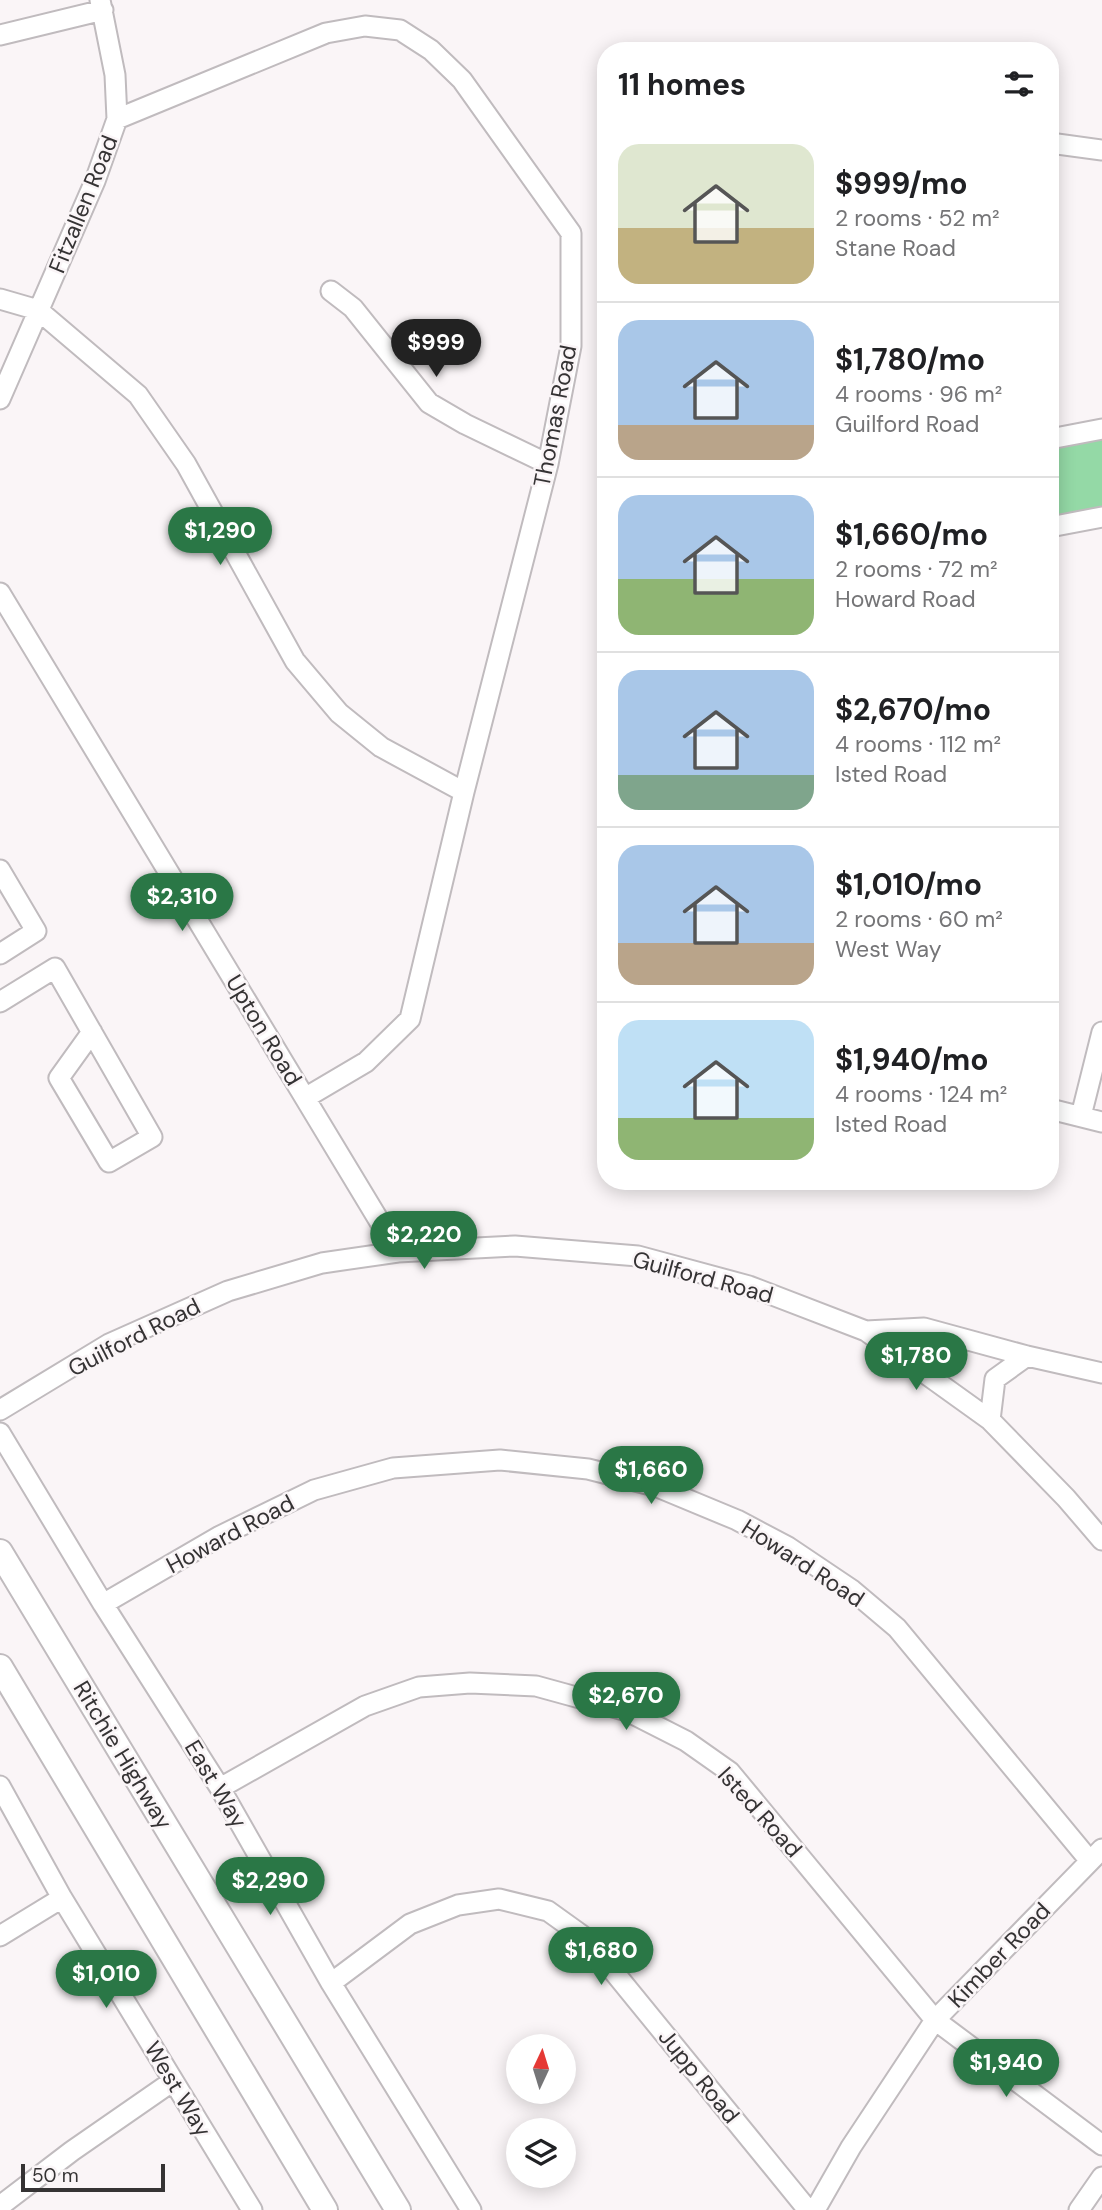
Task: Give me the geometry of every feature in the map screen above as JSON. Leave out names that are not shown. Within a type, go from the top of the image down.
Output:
[{"type":"main road","name":"Ritchie Highway","points":[[0,1552],[398,2210]]},
{"type":"main road","points":[[0,1667],[325,2210]]},
{"type":"street","points":[[0,35],[102,5]]},
{"type":"street","name":"Fitzallen Road","points":[[0,399],[95,181],[117,119],[115,75],[102,5]]},
{"type":"street","name":"Thomas Road","points":[[117,119],[326,33],[344,28],[383,27],[400,30],[431,50],[462,80],[571,233],[571,346],[548,464],[464,792],[410,1019],[366,1062],[305,1098]]},
{"type":"street","points":[[1059,144],[1102,150]]},
{"type":"street","points":[[331,291],[352,309],[429,403],[548,464]]},
{"type":"street","points":[[0,299],[38,310],[138,395],[186,464],[295,661],[340,713],[381,747],[464,792]]},
{"type":"street","points":[[1059,437],[1102,429]]},
{"type":"street","points":[[1059,525],[1102,517]]},
{"type":"street","name":"Upton Road","points":[[0,593],[398,1252]]},
{"type":"street","points":[[0,870],[36,931],[0,954]]},
{"type":"street","points":[[0,1002],[55,968],[92,1032],[152,1137],[109,1162],[59,1078],[92,1032]]},
{"type":"street","points":[[1081,1116],[1102,1032]]},
{"type":"street","points":[[1059,1111],[1102,1122]]},
{"type":"street","name":"Guilford Road","points":[[0,1410],[109,1344],[228,1291],[322,1263],[398,1252],[515,1246],[638,1256],[749,1286],[866,1331],[990,1420],[1102,1539]]},
{"type":"street","points":[[866,1331],[925,1328],[1102,1373]]},
{"type":"street","points":[[990,1420],[995,1379],[1027,1356]]},
{"type":"street","name":"East Way","points":[[0,1433],[103,1604],[220,1788],[331,1983],[471,2210]]},
{"type":"street","name":"Howard Road","points":[[103,1604],[220,1536],[314,1490],[393,1468],[500,1460],[587,1469],[655,1486],[737,1520],[788,1548],[852,1590],[897,1628],[1096,1855]]},
{"type":"street","name":"Isted Road","points":[[220,1788],[365,1706],[419,1687],[471,1683],[536,1686],[627,1710],[686,1741],[730,1772],[935,2020],[1102,2145]]},
{"type":"street","name":"West Way","points":[[0,1786],[62,1898],[253,2210]]},
{"type":"street","name":"Kimber Road","points":[[815,2210],[850,2147],[935,2020],[1096,1855]]},
{"type":"street","points":[[0,1936],[62,1898]]},
{"type":"street","name":"Jupp Road","points":[[331,1983],[410,1924],[458,1905],[499,1899],[548,1911],[587,1938],[808,2210]]},
{"type":"street","points":[[0,2206],[72,2151],[173,2081]]},
{"type":"street","points":[[1079,2210],[1102,2177]]},
{"type":"green space","points":[[1102,437],[1102,511],[1059,518],[1059,447]]}]
